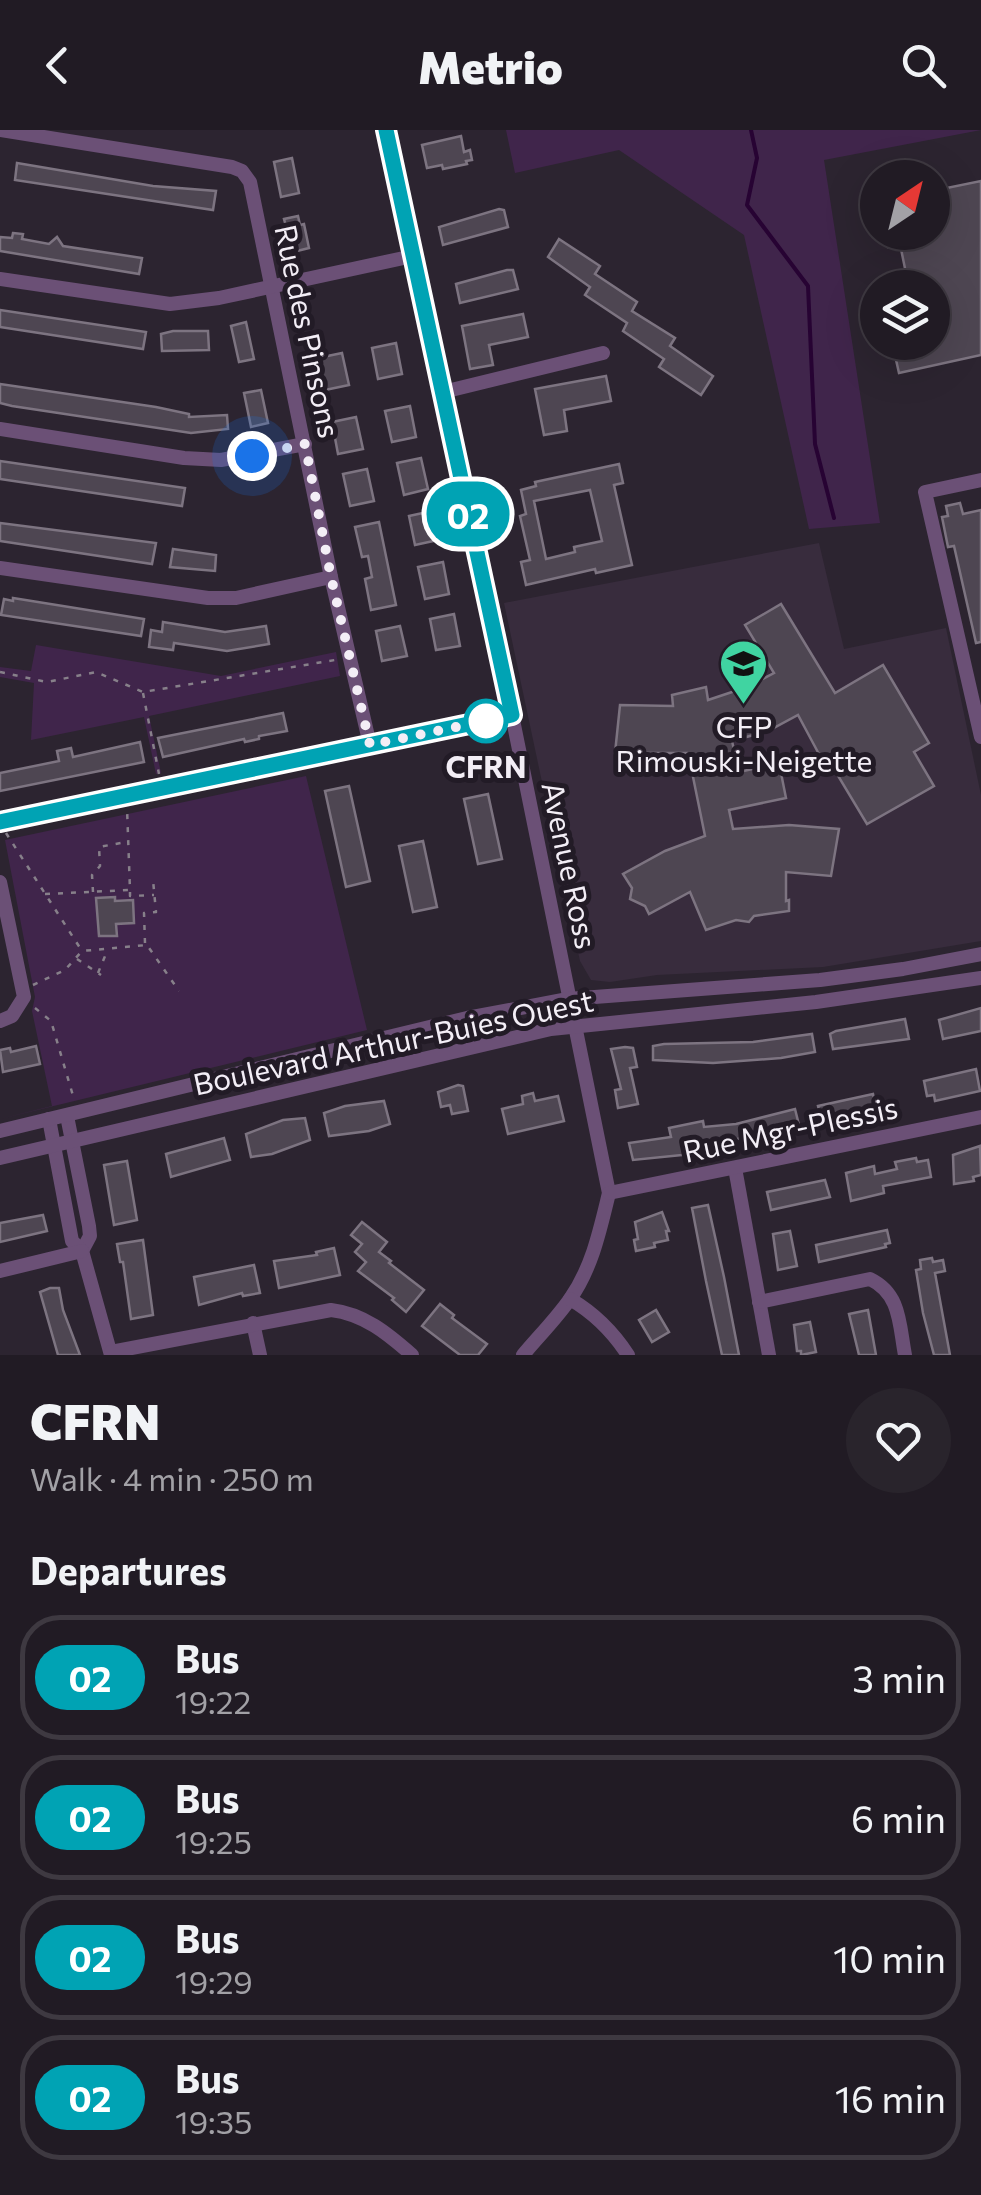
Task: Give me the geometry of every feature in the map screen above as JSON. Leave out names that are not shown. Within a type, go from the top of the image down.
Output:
[{"type":"street","name":"Rue des Pinsons","points":[[0,130],[232,166],[250,182],[331,577],[370,745]]},
{"type":"street","name":"Avenue Ross","points":[[386,130],[610,1194]]},
{"type":"street","points":[[0,279],[170,304],[413,256]]},
{"type":"street","points":[[442,392],[603,353]]},
{"type":"street","points":[[0,429],[184,458],[222,460],[305,444]]},
{"type":"street","points":[[981,480],[925,492],[981,737]]},
{"type":"street","points":[[0,568],[208,598],[236,598],[331,577]]},
{"type":"street","points":[[2,822],[512,715]]},
{"type":"street","points":[[0,882],[24,997],[12,1016],[0,1021]]},
{"type":"street","name":"Boulevard Arthur-Buies Ouest","points":[[0,1130],[467,1018],[568,999],[820,980],[981,954]]},
{"type":"street","name":"Boulevard Arthur-Buies Ouest","points":[[0,1158],[476,1045],[574,1026],[816,1002],[981,978]]},
{"type":"street","points":[[0,1271],[82,1251],[90,1236],[72,1142],[72,1115]]},
{"type":"street","name":"Rue Mgr-Plessis","points":[[610,1194],[981,1117]]},
{"type":"street","points":[[49,1119],[72,1241],[82,1251],[111,1354],[330,1310],[346,1312],[375,1325],[412,1355]]},
{"type":"street","points":[[734,1168],[769,1355]]},
{"type":"street","points":[[523,1355],[570,1299],[597,1244],[610,1194]]},
{"type":"street","points":[[759,1302],[870,1279],[885,1286],[894,1300],[905,1355]]},
{"type":"street","points":[[570,1299],[615,1336],[628,1355]]},
{"type":"street","points":[[253,1323],[260,1355]]},
{"type":"path","points":[[0,672],[48,682],[96,672],[143,692],[336,659],[350,652]]},
{"type":"path","points":[[143,692],[161,790]]},
{"type":"path","points":[[126,796],[130,896],[154,895]]},
{"type":"path","points":[[2,822],[7,837],[82,951]]},
{"type":"path","points":[[93,892],[92,874],[100,866],[99,846],[128,842]]},
{"type":"path","points":[[152,880],[156,912],[144,914],[145,945],[156,955],[178,992]]},
{"type":"path","points":[[45,894],[130,890]]},
{"type":"path","points":[[22,988],[49,980],[65,970],[82,951],[145,945]]},
{"type":"path","points":[[76,958],[100,974],[109,948]]},
{"type":"path","points":[[19,1007],[40,1010],[51,1021],[72,1115]]},
{"type":"shaded area","points":[[506,130],[981,130],[824,160],[880,523],[809,529],[744,235],[619,150],[515,173]]},
{"type":"shaded area","name":"CFP Rimouski-Neigette","points":[[819,543],[844,649],[946,628],[981,795],[981,941],[823,967],[657,975],[610,982],[591,980],[580,961],[504,603]]},
{"type":"shaded area","points":[[36,645],[221,676],[336,652],[340,676],[149,716],[161,773],[156,774],[144,717],[31,740],[34,683],[0,677],[0,667],[31,671]]},
{"type":"shaded area","points":[[306,776],[367,1030],[0,1119],[52,1106],[32,1011],[35,997],[5,840]]},
{"type":"building","points":[[461,136],[464,152],[470,150],[472,160],[443,169],[442,165],[427,168],[422,145]]},
{"type":"building","points":[[292,158],[299,193],[281,197],[274,162]]},
{"type":"building","points":[[17,163],[153,186],[216,191],[213,210],[15,180]]},
{"type":"building","points":[[981,181],[981,355],[899,373],[896,360],[950,360],[950,270],[905,270],[901,250],[950,250],[950,187]]},
{"type":"building","points":[[504,210],[508,227],[443,245],[439,227]]},
{"type":"building","points":[[298,216],[300,225],[304,224],[309,248],[293,252],[284,219]]},
{"type":"building","points":[[13,233],[23,234],[22,239],[49,244],[57,237],[63,246],[142,258],[139,274],[0,251],[0,237],[12,238]]},
{"type":"building","points":[[559,239],[600,266],[595,274],[637,302],[632,311],[675,338],[670,346],[713,376],[701,395],[659,367],[664,359],[623,331],[627,323],[585,295],[590,287],[548,257]]},
{"type":"building","points":[[513,270],[518,289],[460,303],[456,284]]},
{"type":"building","points":[[0,310],[146,332],[143,349],[0,327]]},
{"type":"building","points":[[523,314],[528,337],[489,345],[493,365],[470,369],[462,326]]},
{"type":"building","points":[[246,322],[254,359],[239,362],[231,326]]},
{"type":"building","points":[[208,331],[209,350],[162,351],[161,334]]},
{"type":"building","points":[[396,343],[402,374],[378,379],[372,348]]},
{"type":"building","points":[[342,353],[349,385],[325,390],[318,358]]},
{"type":"building","points":[[606,376],[611,401],[564,410],[567,431],[544,435],[535,389]]},
{"type":"building","points":[[0,384],[156,407],[189,417],[227,415],[228,429],[191,433],[12,406],[0,403]]},
{"type":"building","points":[[261,390],[268,423],[251,427],[244,393]]},
{"type":"building","points":[[410,406],[416,437],[392,442],[385,411]]},
{"type":"building","points":[[356,417],[363,449],[338,454],[332,422]]},
{"type":"building","points":[[421,458],[428,489],[404,495],[397,463]]},
{"type":"building","points":[[0,461],[185,488],[182,506],[0,479]]},
{"type":"building","points":[[619,464],[623,483],[614,485],[632,565],[526,585],[521,562],[530,560],[520,516],[526,514],[521,490],[536,486],[535,482]],"holes":[[[590,490],[602,541],[546,559],[534,501]]]},
{"type":"building","points":[[367,469],[374,501],[350,506],[343,474]]},
{"type":"building","points":[[960,503],[963,514],[981,510],[981,642],[976,643],[954,546],[948,547],[942,517],[948,516],[946,506]]},
{"type":"building","points":[[432,511],[438,540],[415,545],[409,516]]},
{"type":"building","points":[[379,522],[396,605],[371,610],[365,579],[372,577],[368,556],[362,557],[355,527]]},
{"type":"building","points":[[0,523],[156,543],[152,564],[0,541]]},
{"type":"building","points":[[173,549],[216,555],[215,571],[170,567]]},
{"type":"building","points":[[443,562],[449,594],[425,599],[418,567]]},
{"type":"building","points":[[4,599],[144,619],[141,636],[1,615]]},
{"type":"building","name":"CFP Rimouski-Neigette","points":[[781,604],[835,693],[883,665],[929,743],[914,752],[934,786],[867,824],[825,754],[820,756],[798,715],[768,731],[732,741],[739,772],[779,763],[786,798],[729,810],[733,829],[789,825],[839,829],[831,876],[786,872],[789,911],[754,916],[749,922],[736,920],[706,930],[690,892],[649,914],[645,906],[630,899],[632,888],[623,874],[665,851],[705,836],[691,767],[687,768],[687,753],[615,753],[620,705],[673,706],[672,695],[706,687],[708,700],[774,673],[745,625]]},
{"type":"building","points":[[454,614],[460,646],[436,650],[430,619]]},
{"type":"building","points":[[163,622],[225,632],[266,626],[269,644],[227,651],[174,643],[173,650],[149,647],[151,630],[162,632]]},
{"type":"building","points":[[400,626],[407,656],[382,661],[376,631]]},
{"type":"building","points":[[283,713],[287,731],[163,757],[158,738]]},
{"type":"building","points":[[140,742],[144,762],[0,791],[0,773],[59,761],[57,751],[71,748],[73,757]]},
{"type":"building","points":[[349,786],[370,881],[346,887],[325,791]]},
{"type":"building","points":[[488,794],[502,859],[478,864],[464,799]]},
{"type":"building","points":[[423,841],[437,907],[413,912],[399,846]]},
{"type":"building","points":[[115,897],[115,901],[133,900],[134,923],[116,924],[117,936],[99,936],[96,898]]},
{"type":"building","points":[[981,1008],[981,1031],[943,1039],[939,1020]]},
{"type":"building","points":[[905,1019],[909,1039],[833,1049],[830,1034],[836,1031]]},
{"type":"building","points":[[812,1034],[815,1052],[781,1058],[713,1063],[653,1060],[653,1046],[664,1044],[753,1042]]},
{"type":"building","points":[[36,1046],[40,1064],[3,1072],[0,1050],[10,1048],[11,1052]]},
{"type":"building","points":[[633,1048],[637,1067],[630,1068],[638,1104],[618,1108],[615,1090],[621,1089],[611,1049]]},
{"type":"building","points":[[976,1069],[980,1091],[935,1101],[934,1095],[927,1096],[924,1081]]},
{"type":"building","points":[[463,1086],[468,1111],[452,1114],[450,1105],[441,1107],[438,1092]]},
{"type":"building","points":[[533,1093],[535,1101],[558,1096],[564,1121],[508,1134],[502,1109],[523,1104],[522,1096]]},
{"type":"building","points":[[873,1094],[877,1112],[822,1123],[818,1106]]},
{"type":"building","points":[[384,1101],[390,1124],[329,1136],[324,1113]]},
{"type":"building","points":[[795,1109],[800,1129],[730,1140],[682,1155],[633,1160],[629,1143],[671,1137],[669,1128],[703,1121],[704,1127],[736,1124]]},
{"type":"building","points":[[305,1118],[310,1140],[251,1157],[246,1134],[283,1120]]},
{"type":"building","points":[[224,1138],[230,1160],[171,1177],[166,1154]]},
{"type":"building","points":[[980,1146],[981,1175],[973,1177],[974,1181],[954,1184],[953,1155]]},
{"type":"building","points":[[916,1158],[917,1162],[928,1160],[931,1177],[883,1186],[884,1193],[851,1201],[846,1173],[874,1166],[875,1174],[897,1169],[895,1162]]},
{"type":"building","points":[[127,1161],[137,1220],[114,1225],[104,1165]]},
{"type":"building","points":[[825,1180],[830,1197],[771,1210],[767,1192]]},
{"type":"building","points":[[708,1205],[739,1355],[722,1355],[706,1281],[692,1208]]},
{"type":"building","points":[[662,1212],[668,1240],[636,1251],[635,1222]]},
{"type":"building","points":[[43,1215],[47,1231],[0,1242],[0,1223]]},
{"type":"building","points":[[362,1222],[387,1242],[379,1252],[389,1263],[424,1290],[406,1312],[358,1271],[366,1262],[355,1252],[362,1244],[351,1235]]},
{"type":"building","points":[[887,1230],[890,1243],[886,1247],[819,1262],[816,1245]]},
{"type":"building","points":[[790,1231],[797,1266],[778,1270],[773,1234]]},
{"type":"building","points":[[143,1240],[153,1315],[131,1319],[117,1244]]},
{"type":"building","points":[[334,1248],[340,1275],[279,1288],[274,1261],[317,1255],[316,1252]]},
{"type":"building","points":[[932,1258],[933,1262],[943,1260],[945,1271],[935,1273],[950,1355],[934,1355],[923,1313],[916,1270],[921,1269],[920,1260]]},
{"type":"building","points":[[254,1265],[260,1293],[242,1293],[199,1305],[194,1277]]},
{"type":"building","points":[[59,1288],[80,1355],[58,1355],[40,1292]]},
{"type":"building","points":[[440,1304],[487,1344],[478,1355],[460,1355],[422,1326]]},
{"type":"building","points":[[656,1310],[669,1332],[652,1342],[639,1320]]},
{"type":"building","points":[[868,1310],[876,1355],[859,1355],[849,1314]]},
{"type":"building","points":[[810,1322],[816,1352],[801,1355],[794,1325]]},
{"type":"waterway","points":[[751,130],[757,158],[747,205],[808,286],[815,444],[834,518]]},
{"type":"bus line","name":"02","points":[[0,822],[512,715],[386,130]]},
{"type":"place","name":"CFP Rimouski-Neigette","points":[[744,706]]},
{"type":"place","name":"CFRN","points":[[486,721]]},
{"type":"route","points":[[252,456],[305,444],[370,745],[490,720],[486,721]]}]
